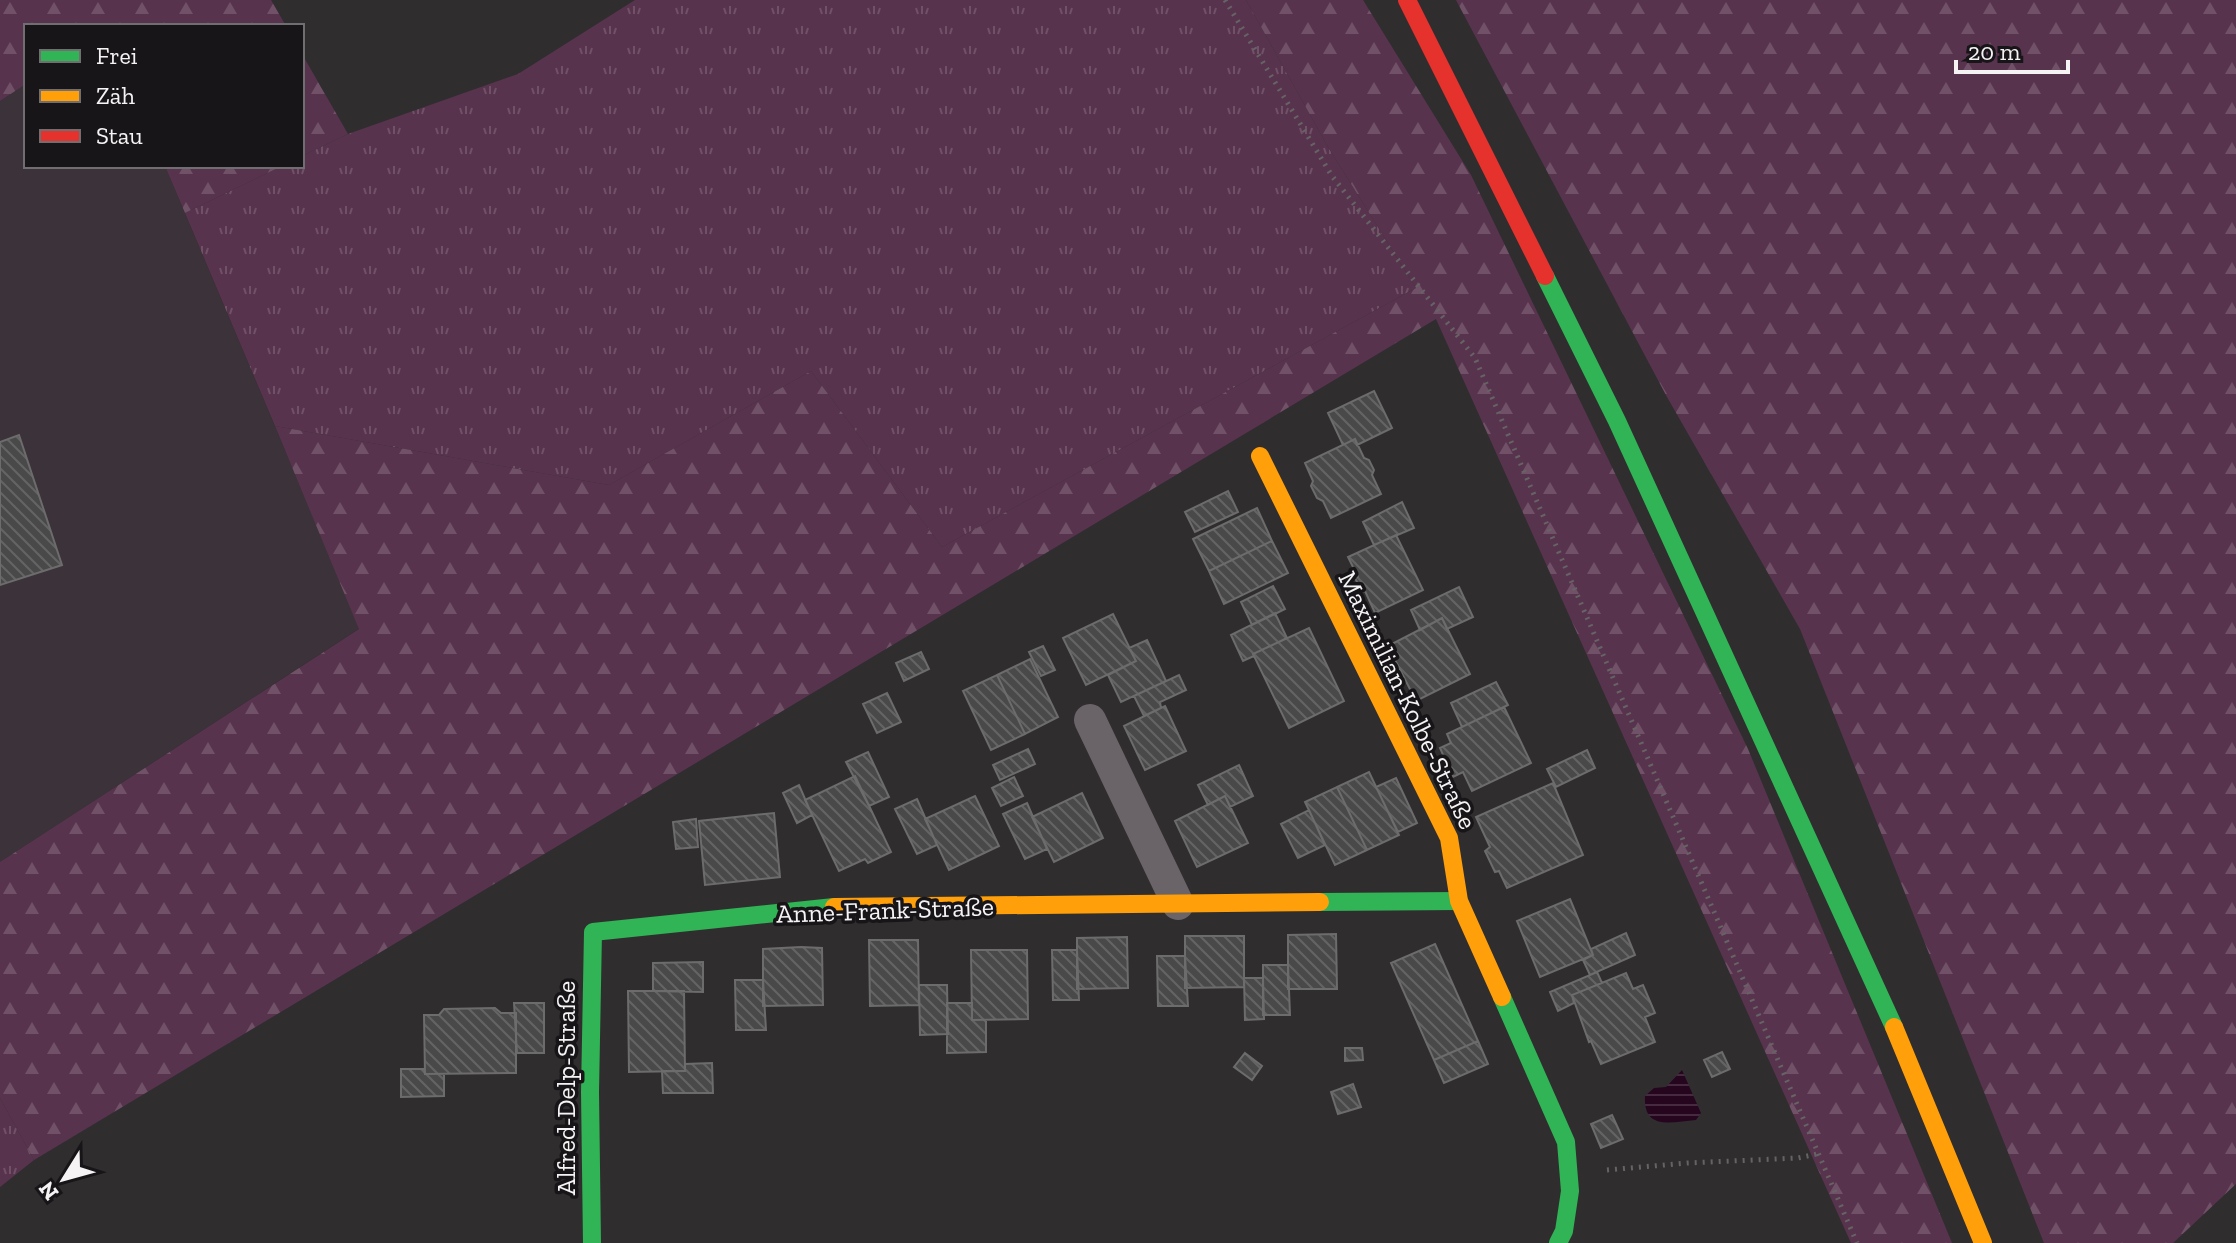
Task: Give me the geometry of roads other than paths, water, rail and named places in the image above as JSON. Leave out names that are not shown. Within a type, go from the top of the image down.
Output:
[{"type":"main road","points":[[1407,0],[1617,421],[1887,1010],[1983,1243]]},
{"type":"main road","name":"Maximilian-Kolbe-Straße","points":[[1260,456],[1449,838],[1459,901],[1566,1142],[1570,1191],[1564,1231],[1558,1243]]},
{"type":"main road","name":"Anne-Frank-Straße","points":[[593,932],[837,907],[1459,901]]},
{"type":"main road","name":"Alfred-Delp-Straße","points":[[592,1243],[590,1092],[593,932]]},
{"type":"street","points":[[1090,720],[1178,904]]}]
